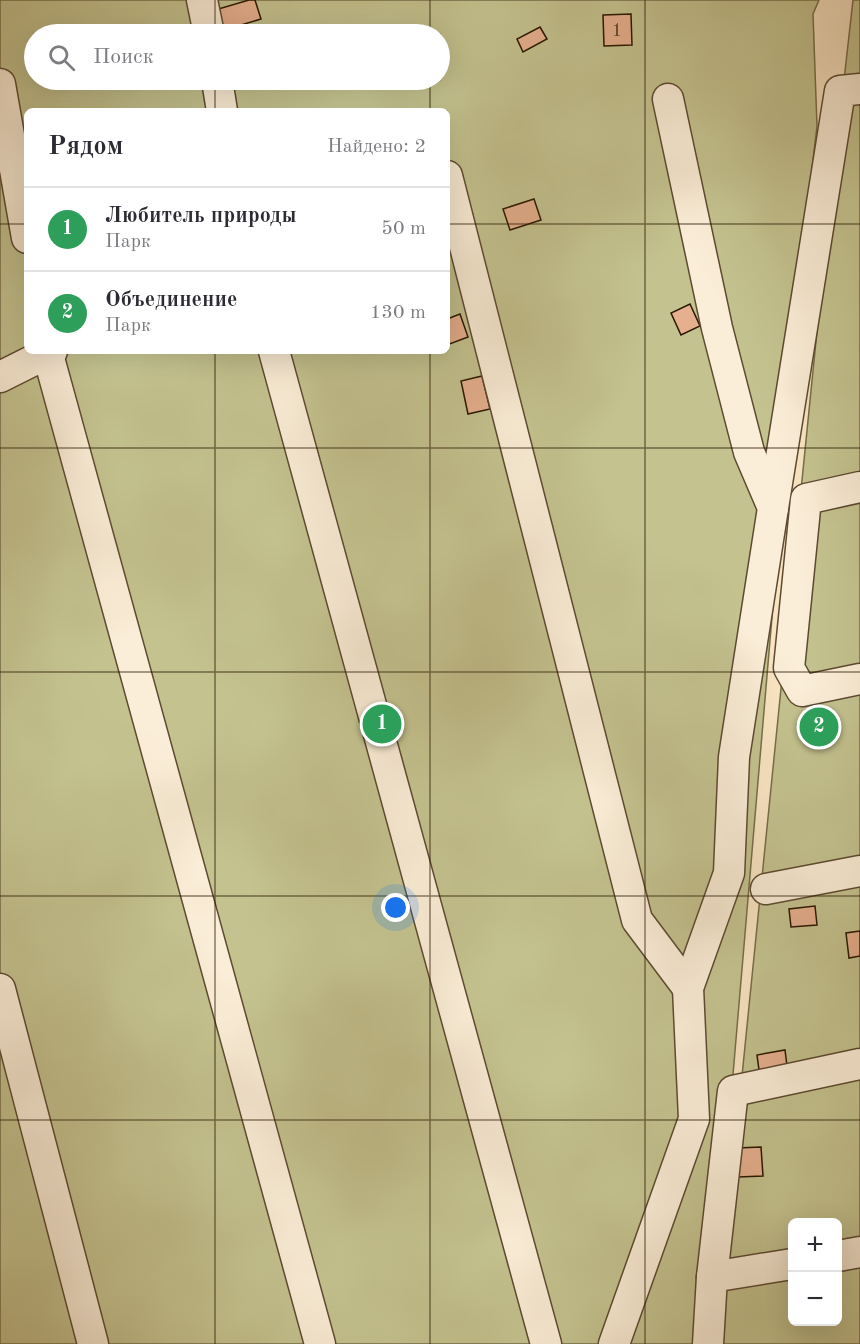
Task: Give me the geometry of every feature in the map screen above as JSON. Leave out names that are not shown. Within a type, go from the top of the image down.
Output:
[{"type":"lane","points":[[202,0],[206,24]]},
{"type":"lane","points":[[0,84],[24,221]]},
{"type":"lane","points":[[614,1344],[694,1119],[688,988],[729,873],[735,757],[840,92],[860,89]]},
{"type":"lane","points":[[219,90],[222,108]]},
{"type":"lane","points":[[668,99],[725,362],[748,452],[774,508]]},
{"type":"lane","points":[[450,188],[637,920],[688,988]]},
{"type":"lane","points":[[0,377],[45,354]]},
{"type":"lane","points":[[50,354],[320,1344]]},
{"type":"lane","points":[[275,354],[546,1344]]},
{"type":"lane","points":[[860,487],[806,499],[789,668],[802,691],[860,679]]},
{"type":"lane","points":[[766,889],[860,872]]},
{"type":"lane","points":[[0,989],[93,1344]]},
{"type":"lane","points":[[708,1344],[712,1277],[734,1090],[860,1064]]},
{"type":"lane","points":[[842,1255],[860,1252]]},
{"type":"lane","points":[[712,1277],[788,1265]]},
{"type":"shaded area","points":[[0,0],[819,0],[813,14],[817,126],[805,230],[731,1098],[701,1344],[0,1344]]},
{"type":"shaded area","points":[[853,0],[860,0],[860,1344],[715,1344],[827,232]]},
{"type":"building","points":[[255,0],[261,19],[244,24],[219,24],[215,10]]},
{"type":"building","points":[[631,14],[632,45],[604,46],[603,15]]},
{"type":"building","points":[[540,27],[547,39],[523,52],[517,39]]},
{"type":"building","points":[[534,199],[541,220],[510,230],[503,209]]},
{"type":"building","points":[[690,304],[700,326],[681,335],[671,313]]},
{"type":"building","points":[[460,314],[468,337],[450,344],[450,318]]},
{"type":"building","points":[[482,376],[490,409],[468,414],[461,381]]},
{"type":"building","points":[[815,906],[817,925],[791,927],[789,909]]},
{"type":"building","points":[[860,931],[860,956],[849,958],[846,933]]},
{"type":"building","points":[[785,1050],[787,1066],[759,1070],[757,1055]]},
{"type":"building","points":[[761,1147],[763,1176],[738,1177],[737,1148]]},
{"type":"place","name":"Любитель природы","points":[[382,724]]},
{"type":"place","name":"Объединение","points":[[819,727]]}]
